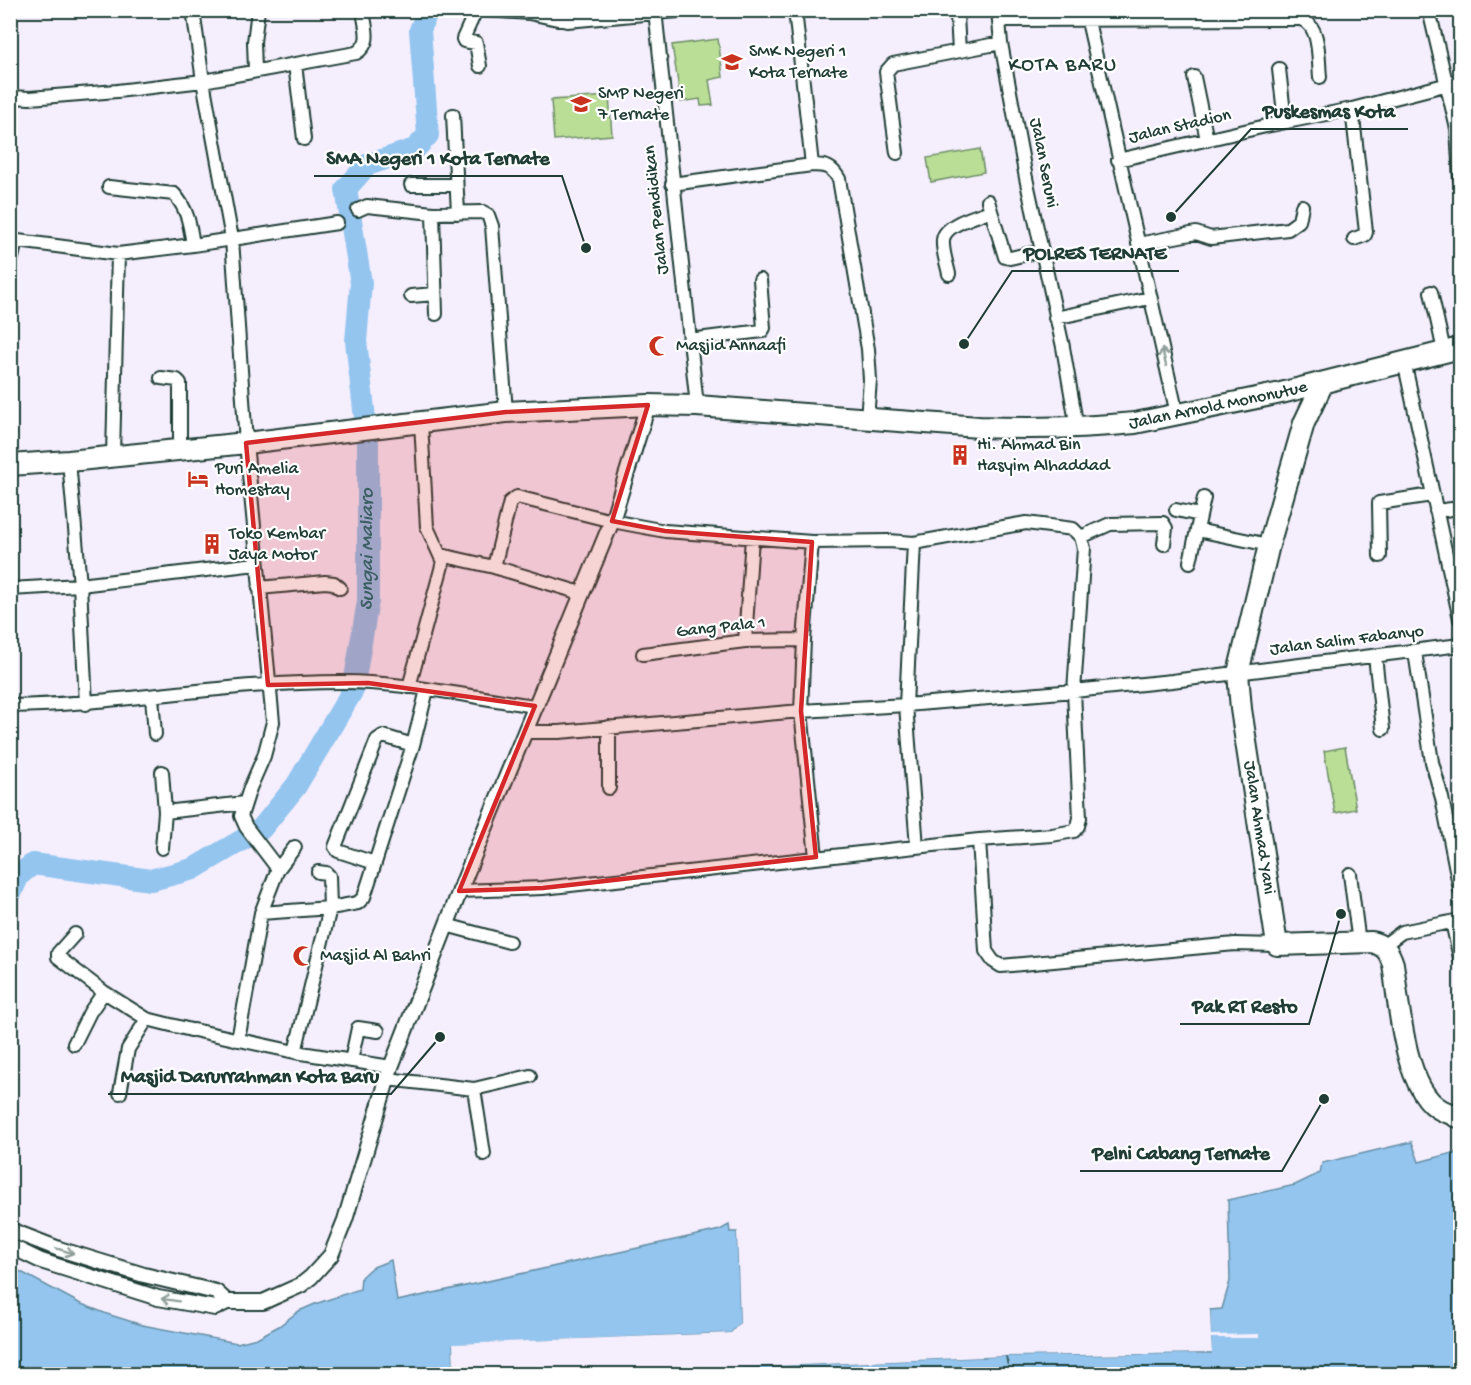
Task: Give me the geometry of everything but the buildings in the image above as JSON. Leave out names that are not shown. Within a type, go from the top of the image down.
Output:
[{"type":"highway","name":"Jalan Arnold Mononutue","points":[[10,465],[246,443],[506,412],[648,405],[697,406],[979,427],[1077,428],[1134,423],[1281,393],[1452,349]]},
{"type":"highway","name":"Jalan Ahmad Yani","points":[[1277,945],[1241,710],[1238,672],[1269,545],[1304,423],[1323,383]]},
{"type":"highway","points":[[1281,393],[1304,423]]},
{"type":"highway","points":[[1277,945],[1372,942],[1383,945],[1390,953],[1393,964],[1408,1056],[1419,1087],[1437,1108],[1457,1114]]},
{"type":"street","points":[[193,10],[203,81],[232,240],[258,588],[273,722],[264,756],[242,816],[246,827],[278,869]]},
{"type":"street","points":[[255,70],[254,42],[258,10]]},
{"type":"street","points":[[10,97],[30,98],[117,91],[203,81],[356,53],[364,49],[367,42],[363,10]]},
{"type":"street","points":[[446,13],[471,10]]},
{"type":"street","points":[[476,10],[463,39],[476,43],[480,66]]},
{"type":"street","points":[[486,10],[529,14],[567,21],[688,10]]},
{"type":"street","points":[[795,10],[812,165]]},
{"type":"street","points":[[1429,10],[1457,129],[1460,173]]},
{"type":"street","name":"Jalan Pendidikan","points":[[655,13],[697,406]]},
{"type":"street","points":[[998,15],[1088,21],[1301,14],[1315,34],[1320,77]]},
{"type":"street","name":"Jalan Seruni","points":[[998,15],[1001,43],[1077,428]]},
{"type":"street","points":[[957,16],[959,51]]},
{"type":"street","points":[[1088,21],[1177,414]]},
{"type":"street","points":[[897,153],[886,72],[888,67],[893,64],[1001,43]]},
{"type":"street","points":[[295,64],[304,139]]},
{"type":"street","points":[[1279,69],[1285,122]]},
{"type":"street","points":[[1194,77],[1207,140]]},
{"type":"street","name":"Jalan Stadion","points":[[1118,160],[1352,109],[1461,81]]},
{"type":"street","points":[[1352,109],[1366,232],[1365,236],[1354,239]]},
{"type":"street","points":[[453,115],[458,213]]},
{"type":"street","points":[[672,184],[812,165],[831,167],[839,179],[864,316],[870,380],[867,419]]},
{"type":"street","points":[[411,186],[456,185]]},
{"type":"street","points":[[109,187],[174,194],[184,206],[193,245]]},
{"type":"street","points":[[358,210],[367,206],[433,213],[483,212],[490,218],[506,412]]},
{"type":"street","points":[[949,274],[943,242],[944,235],[949,229],[990,206],[1005,257],[1010,258],[1041,250]]},
{"type":"street","points":[[1138,244],[1196,233],[1211,238],[1287,229],[1299,221],[1302,206]]},
{"type":"street","points":[[433,213],[436,314]]},
{"type":"street","points":[[10,266],[14,240],[118,254],[232,240],[337,223]]},
{"type":"street","points":[[113,455],[118,254]]},
{"type":"street","points":[[689,340],[762,331],[764,328],[760,280]]},
{"type":"street","points":[[1431,292],[1452,349]]},
{"type":"street","points":[[411,296],[435,294]]},
{"type":"street","points":[[1055,318],[1150,298]]},
{"type":"street","points":[[1404,361],[1461,619]]},
{"type":"street","points":[[161,378],[177,380],[180,383],[180,449]]},
{"type":"street","points":[[10,1246],[41,1261],[158,1298],[215,1308],[227,1302],[263,1302],[301,1285],[331,1255],[345,1220],[389,1073],[459,891],[612,520],[648,405]]},
{"type":"street","points":[[409,687],[443,566],[441,555],[427,527],[421,423]]},
{"type":"street","points":[[69,461],[80,585],[86,704]]},
{"type":"street","points":[[1380,556],[1379,503],[1432,495]]},
{"type":"street","points":[[459,891],[543,888],[979,840],[1052,836],[1074,831],[1080,818],[1074,691],[1084,549],[1081,537],[1073,529],[1026,524],[914,543],[812,542],[665,531],[522,497],[510,502],[494,567]]},
{"type":"street","points":[[1190,562],[1204,498]]},
{"type":"street","points":[[1436,511],[1461,508]]},
{"type":"street","points":[[1176,510],[1200,515]]},
{"type":"street","points":[[1081,537],[1110,524],[1163,523],[1166,528],[1164,544]]},
{"type":"street","points":[[1197,530],[1269,545]]},
{"type":"street","points":[[745,641],[752,537]]},
{"type":"street","points":[[812,542],[801,711],[816,857]]},
{"type":"street","points":[[914,543],[906,705],[917,847]]},
{"type":"street","points":[[441,555],[494,567],[581,593]]},
{"type":"street","points":[[10,589],[80,585],[256,564]]},
{"type":"street","points":[[258,588],[325,582],[334,583],[340,588]]},
{"type":"street","name":"Gang Pala 1","points":[[643,654],[745,641],[804,640]]},
{"type":"street","name":"Jalan Salim Fabanyo","points":[[525,732],[559,732],[1074,691],[1461,645]]},
{"type":"street","points":[[1415,652],[1432,762],[1461,890]]},
{"type":"street","points":[[1375,656],[1383,729]]},
{"type":"street","points":[[10,706],[86,704],[268,685],[342,682],[409,687],[535,706]]},
{"type":"street","points":[[261,913],[330,908],[362,900],[413,745],[427,690]]},
{"type":"street","points":[[152,697],[155,734]]},
{"type":"street","points":[[609,728],[609,788]]},
{"type":"street","points":[[375,863],[338,851],[335,847],[377,740],[383,736],[413,745]]},
{"type":"street","points":[[162,772],[165,812],[162,848]]},
{"type":"street","points":[[165,812],[245,803]]},
{"type":"street","points":[[979,840],[986,951],[993,961],[1001,966],[1235,944],[1277,945]]},
{"type":"street","points":[[238,1040],[261,913],[278,869],[295,847]]},
{"type":"street","points":[[295,1052],[330,908],[329,876],[318,872]]},
{"type":"street","points":[[1350,874],[1359,943]]},
{"type":"street","points":[[1383,945],[1402,932],[1456,921],[1461,958]]},
{"type":"street","points":[[446,925],[509,942]]},
{"type":"street","points":[[75,934],[58,953],[58,957],[105,992],[147,1019],[295,1052],[351,1061],[389,1073],[474,1089],[530,1077]]},
{"type":"street","points":[[74,1044],[90,1012],[105,992]]},
{"type":"street","points":[[120,1093],[128,1049],[147,1019]]},
{"type":"street","points":[[351,1061],[358,1028],[378,1031]]},
{"type":"street","points":[[474,1089],[484,1154]]},
{"type":"street","points":[[10,1230],[44,1244],[144,1275],[216,1292],[227,1302]]},
{"type":"street","points":[[41,1261],[44,1244]]},
{"type":"highlighted area","points":[[648,405],[612,521],[665,531],[812,542],[801,711],[816,857],[543,888],[459,891],[535,706],[368,683],[268,685],[246,443],[506,412]]},
{"type":"green space","points":[[718,39],[723,77],[709,80],[713,105],[701,106],[700,99],[681,102],[672,45]]},
{"type":"green space","points":[[609,96],[612,135],[554,140],[551,100]]},
{"type":"green space","points":[[980,149],[984,172],[931,182],[927,158]]},
{"type":"green space","points":[[1345,747],[1356,809],[1335,813],[1324,751]]},
{"type":"water","points":[[1412,1142],[1419,1162],[1460,1151],[1460,1374],[598,1374],[1006,1356],[1211,1353],[1210,1310],[1222,1309],[1230,1281],[1228,1200],[1295,1185],[1320,1173],[1322,1163]]},
{"type":"water","points":[[729,1225],[730,1232],[737,1232],[740,1323],[731,1333],[453,1345],[454,1374],[11,1374],[10,1266],[79,1303],[107,1314],[142,1325],[237,1343],[257,1338],[279,1326],[299,1311],[360,1289],[361,1277],[371,1268],[391,1260],[397,1301],[720,1230]]},
{"type":"pier","points":[[737,1232],[740,1232],[743,1323],[733,1336],[456,1347],[457,1374],[454,1374],[453,1344],[731,1333],[740,1323]]},
{"type":"pier","points":[[1210,1310],[1211,1335],[1259,1334],[1259,1338],[1211,1338],[1212,1353],[1006,1356],[595,1374],[598,1372],[1006,1353],[1209,1350],[1207,1311]]},
{"type":"waterway","name":"Sungai Maliaro","points":[[10,895],[19,875],[33,864],[151,880],[193,869],[261,829],[296,786],[353,690],[368,601],[368,444],[356,341],[361,283],[346,189],[367,165],[415,149],[428,135],[420,30],[428,10]]},
{"type":"ferry route","points":[[1006,1356],[1011,1374]]},
{"type":"ferry route","points":[[1006,1357],[1009,1374]]},
{"type":"place","name":"SMK Negeri 1 Kota Ternate","points":[[732,62]]},
{"type":"place","name":"SMP Negeri 7 Ternate","points":[[581,104]]},
{"type":"place","name":"Puskesmas Kota","points":[[1171,217]]},
{"type":"place","name":"SMA Negeri 1 Kota Ternate","points":[[586,248]]},
{"type":"place","name":"POLRES TERNATE","points":[[964,344]]},
{"type":"place","name":"Masjid Annaafi","points":[[659,346]]},
{"type":"place","name":"Hi. Ahmad Bin Hasyim Alhaddad","points":[[960,455]]},
{"type":"place","name":"Puri Amelia Homestay","points":[[198,479]]},
{"type":"place","name":"Toko Kembar Jaya Motor","points":[[212,544]]},
{"type":"place","name":"Pak RT Resto","points":[[1341,914]]},
{"type":"place","name":"Masjid Al Bahri","points":[[303,956]]},
{"type":"place","name":"Masjid Darurrahman Kota Baru","points":[[440,1037]]},
{"type":"place","name":"Pelni Cabang Ternate","points":[[1324,1099]]},
{"type":"district","name":"KOTA BARU","points":[[1063,66]]}]
